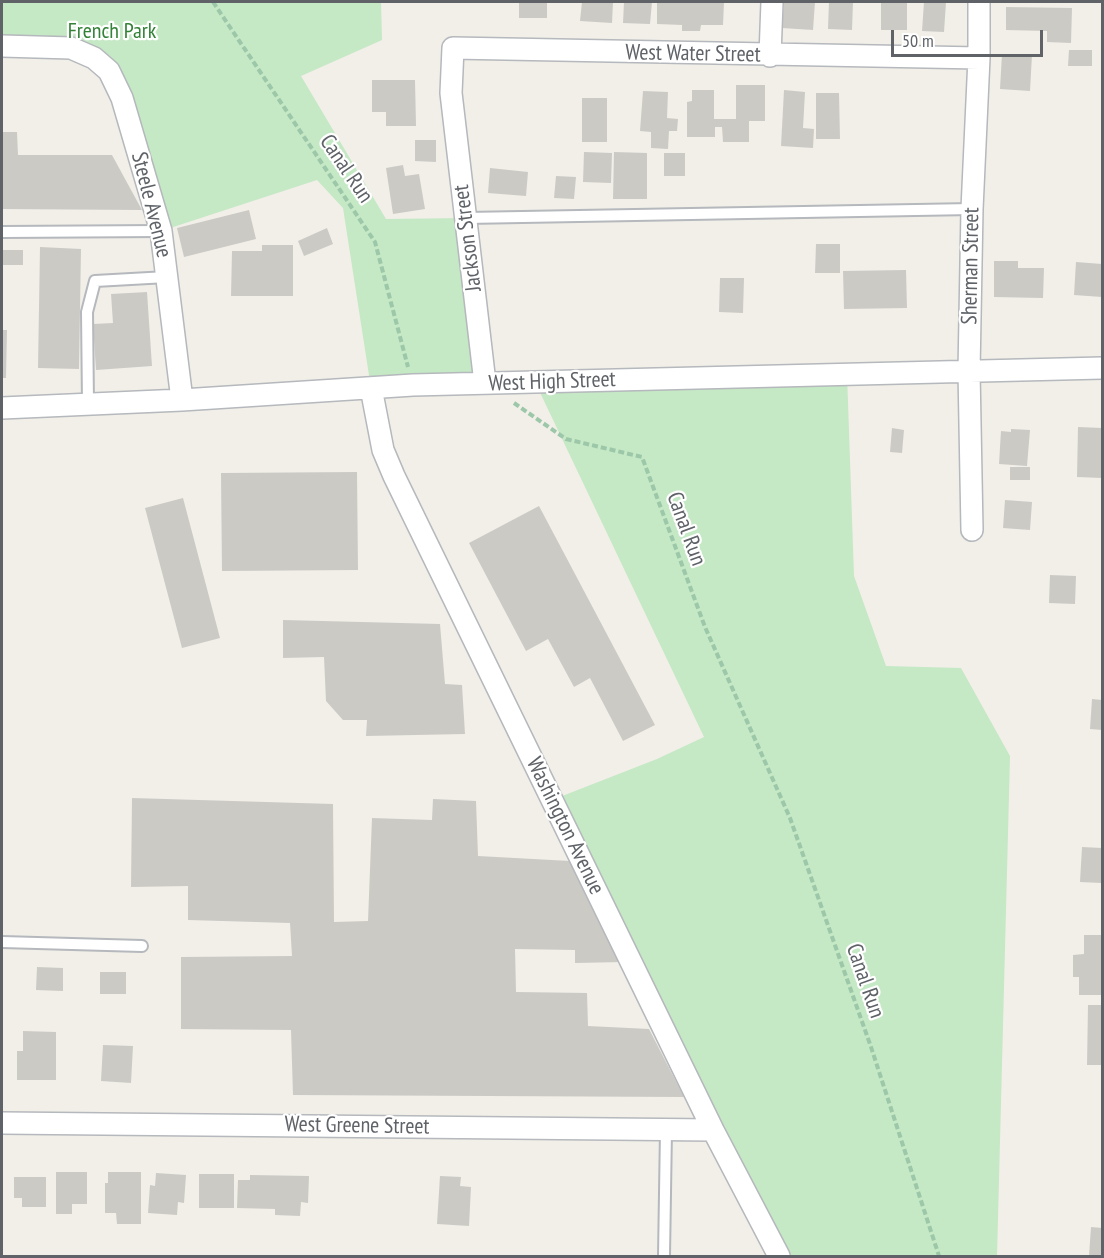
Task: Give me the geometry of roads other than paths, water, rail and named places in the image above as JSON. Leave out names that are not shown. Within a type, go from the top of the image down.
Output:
[{"type":"street","points":[[770,56],[771,2]]},
{"type":"street","name":"Sherman Street","points":[[972,530],[969,371],[972,209],[980,2]]},
{"type":"street","name":"Steele Avenue","points":[[2,46],[71,48],[94,58],[109,71],[122,98],[161,231],[182,400]]},
{"type":"street","name":"West Water Street","points":[[451,93],[453,48],[770,56],[979,58]]},
{"type":"street","name":"Jackson Street","points":[[451,93],[485,383]]},
{"type":"street","name":"West High Street","points":[[2,408],[182,400],[413,385],[1102,368]]},
{"type":"street","name":"Washington Avenue","points":[[371,388],[383,450],[394,476],[713,1130],[778,1257]]},
{"type":"street","name":"West Greene Street","points":[[2,1123],[713,1130]]},
{"type":"lane","points":[[466,218],[972,209]]},
{"type":"lane","points":[[2,232],[161,231]]},
{"type":"lane","points":[[88,404],[87,312],[95,281],[167,277]]},
{"type":"lane","points":[[2,942],[142,946]]},
{"type":"lane","points":[[664,1257],[666,1130]]},
{"type":"park label","name":"French Park","points":[[112,32]]}]
